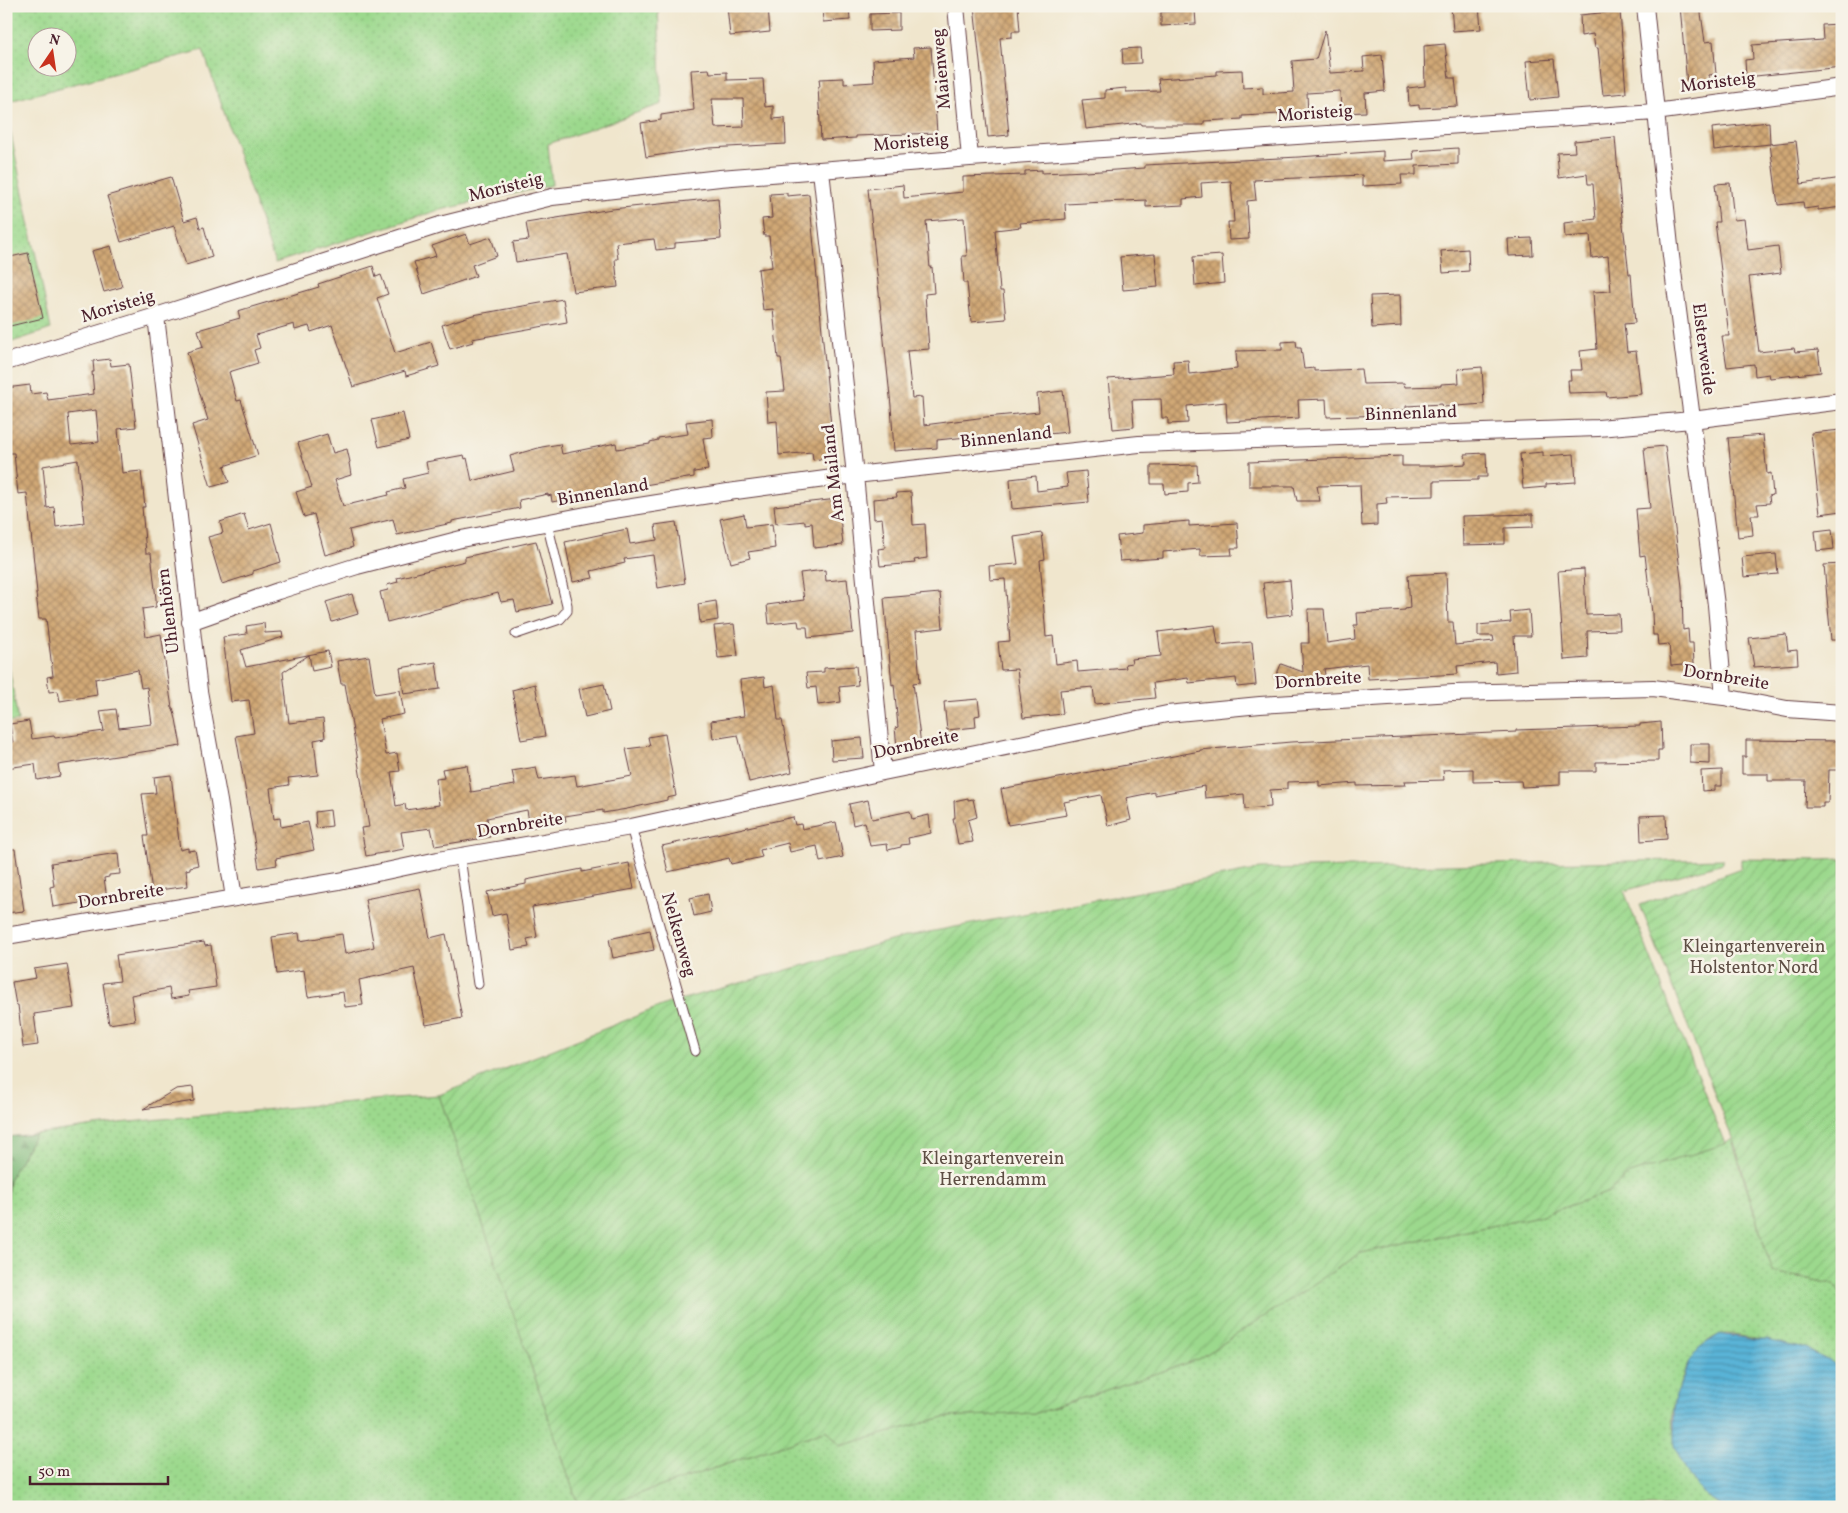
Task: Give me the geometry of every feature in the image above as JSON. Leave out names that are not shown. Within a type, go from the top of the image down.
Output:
[{"type":"street","name":"Maienweg","points":[[956,6],[970,158]]},
{"type":"street","name":"Elsterweide","points":[[1645,6],[1655,112],[1716,605],[1724,696]]},
{"type":"street","name":"Moristeig","points":[[6,362],[440,225],[552,197],[720,178],[970,158],[1655,112],[1842,87]]},
{"type":"street","name":"Am Mailand","points":[[820,171],[855,475],[882,772]]},
{"type":"street","name":"Uhlenhörn","points":[[156,316],[199,690],[234,898]]},
{"type":"street","name":"Binnenland","points":[[190,622],[357,566],[461,539],[728,492],[855,475],[1139,444],[1598,428],[1692,420],[1842,401]]},
{"type":"street","name":"Dornbreite","points":[[6,936],[339,881],[460,856],[631,827],[882,772],[1168,714],[1260,705],[1453,693],[1653,688],[1724,696],[1787,708],[1842,713]]},
{"type":"lane","points":[[516,634],[560,619],[567,611],[547,523]]},
{"type":"lane","name":"Nelkenweg","points":[[631,827],[696,1050]]},
{"type":"lane","points":[[460,856],[478,984]]},
{"type":"green space","points":[[6,6],[658,6],[662,104],[548,144],[552,185],[436,211],[275,263],[203,50],[6,102]]},
{"type":"green space","points":[[6,110],[51,329],[12,342],[6,325]]},
{"type":"green space","points":[[6,648],[18,721],[6,723]]},
{"type":"green space","name":"Kleingartenverein Herrendamm","points":[[1723,859],[1723,863],[1624,891],[1725,1144],[1629,1174],[1609,1192],[1539,1216],[1361,1253],[1199,1359],[1037,1413],[944,1417],[840,1446],[827,1430],[600,1507],[579,1507],[439,1095],[669,1003],[908,936],[1260,869]]},
{"type":"green space","name":"Kleingartenverein Holstentor Nord","points":[[1741,859],[1842,859],[1842,1296],[1834,1284],[1772,1272],[1736,1148],[1640,905],[1741,868]]},
{"type":"green space","points":[[439,1095],[579,1507],[6,1507],[6,1216],[9,1180],[35,1134],[118,1123]]},
{"type":"green space","points":[[35,1134],[9,1180],[6,1216],[6,1137]]},
{"type":"green space","points":[[1732,1139],[1772,1272],[1835,1284],[1842,1296],[1842,1368],[1806,1349],[1729,1334],[1716,1336],[1695,1355],[1686,1369],[1675,1400],[1673,1428],[1715,1502],[1722,1507],[600,1507],[827,1430],[840,1446],[944,1417],[1037,1413],[1199,1359],[1361,1253],[1539,1216],[1609,1192],[1629,1174],[1725,1144]]},
{"type":"water","points":[[1720,1334],[1767,1340],[1806,1349],[1842,1368],[1842,1507],[1722,1507],[1701,1491],[1690,1478],[1674,1446],[1676,1393],[1692,1358],[1700,1347]]},
{"type":"building","points":[[727,6],[768,6],[770,32],[730,36]]},
{"type":"building","points":[[822,6],[849,6],[850,20],[823,22]]},
{"type":"building","points":[[974,6],[1018,6],[1020,31],[1012,31],[1012,37],[1000,38],[1009,135],[988,137]]},
{"type":"building","points":[[1451,6],[1479,6],[1481,29],[1453,31]]},
{"type":"building","points":[[1680,6],[1700,6],[1705,42],[1713,41],[1716,74],[1709,75],[1710,83],[1687,85]]},
{"type":"building","points":[[1195,10],[1196,24],[1161,26],[1161,12]]},
{"type":"building","points":[[1620,11],[1626,93],[1603,95],[1598,48],[1595,48],[1593,34],[1581,36],[1580,15]]},
{"type":"building","points":[[899,13],[899,30],[870,31],[870,14]]},
{"type":"building","points":[[1839,24],[1842,67],[1746,77],[1745,60],[1753,59],[1752,45],[1823,40],[1822,25]]},
{"type":"building","points":[[1325,30],[1330,73],[1364,71],[1363,57],[1382,55],[1385,91],[1365,93],[1366,112],[1341,113],[1340,91],[1307,93],[1308,115],[1242,116],[1242,119],[1204,121],[1204,125],[1141,125],[1141,123],[1086,129],[1082,100],[1105,98],[1105,90],[1126,88],[1126,92],[1160,91],[1158,79],[1217,75],[1217,71],[1242,70],[1243,88],[1263,87],[1263,94],[1294,92],[1292,61],[1316,59]]},
{"type":"building","points":[[1445,44],[1449,78],[1455,78],[1458,106],[1419,108],[1419,105],[1409,106],[1408,88],[1425,86],[1424,46]]},
{"type":"building","points":[[931,47],[937,133],[856,136],[856,138],[821,140],[819,79],[844,78],[844,84],[874,82],[873,60],[914,57],[913,48]]},
{"type":"building","points":[[1140,48],[1141,63],[1123,64],[1122,49]]},
{"type":"building","points":[[1554,59],[1558,97],[1530,100],[1526,61]]},
{"type":"building","points":[[709,69],[710,73],[727,72],[727,80],[763,79],[765,107],[773,106],[773,119],[785,118],[786,144],[709,148],[646,157],[641,123],[661,120],[661,115],[694,110],[691,70]],"holes":[[[712,99],[743,99],[744,127],[715,128]]]},
{"type":"building","points":[[1769,122],[1770,144],[1714,150],[1712,128]]},
{"type":"building","points":[[1615,137],[1621,208],[1629,274],[1631,274],[1635,323],[1624,324],[1627,352],[1636,351],[1641,394],[1607,397],[1606,392],[1569,393],[1568,380],[1571,380],[1570,370],[1582,370],[1580,351],[1597,349],[1593,292],[1611,291],[1608,256],[1592,258],[1590,235],[1565,237],[1564,223],[1596,219],[1593,184],[1588,184],[1587,174],[1559,178],[1557,153],[1575,152],[1574,141]]},
{"type":"building","points":[[1796,141],[1801,184],[1842,178],[1842,207],[1818,210],[1818,207],[1804,209],[1803,202],[1778,205],[1770,144]]},
{"type":"building","points":[[1458,148],[1458,164],[1416,166],[1416,175],[1401,175],[1402,184],[1362,186],[1362,175],[1254,180],[1256,200],[1247,201],[1249,239],[1229,240],[1228,222],[1234,222],[1231,181],[1201,183],[1202,197],[1183,199],[1183,205],[1146,207],[1146,200],[1065,204],[1066,219],[1020,223],[1021,227],[995,230],[1000,291],[1003,291],[1006,319],[971,322],[967,283],[964,283],[962,256],[967,256],[964,218],[926,221],[934,293],[925,294],[929,349],[907,351],[912,398],[922,397],[924,425],[1039,412],[1037,394],[1063,391],[1068,432],[988,440],[988,438],[967,440],[967,437],[937,440],[937,448],[894,451],[868,189],[903,185],[904,198],[963,192],[963,177],[1025,175],[1025,171],[1042,170],[1042,173],[1086,172],[1145,168],[1145,165],[1383,151],[1383,161],[1414,159],[1413,151]]},
{"type":"building","points":[[171,177],[184,221],[197,217],[200,228],[204,227],[212,257],[186,265],[174,226],[121,242],[107,196]]},
{"type":"building","points":[[1730,183],[1734,220],[1744,219],[1748,250],[1778,246],[1781,273],[1749,277],[1759,352],[1794,348],[1795,352],[1818,350],[1821,372],[1770,378],[1769,374],[1755,376],[1754,364],[1727,367],[1722,336],[1729,336],[1715,222],[1719,222],[1715,184]]},
{"type":"building","points":[[787,193],[787,196],[809,194],[834,457],[813,460],[812,452],[779,455],[777,421],[768,422],[766,392],[785,391],[781,358],[778,358],[773,309],[763,310],[758,269],[772,267],[769,236],[764,236],[762,219],[772,218],[770,194]]},
{"type":"building","points":[[718,198],[721,239],[675,243],[675,248],[656,250],[654,239],[616,243],[618,259],[615,259],[618,287],[573,292],[567,254],[516,262],[513,242],[529,240],[526,223],[612,209]]},
{"type":"building","points":[[466,234],[470,244],[491,237],[497,256],[472,265],[476,276],[424,294],[414,262],[436,256],[432,246]]},
{"type":"building","points":[[1532,238],[1533,255],[1509,256],[1508,239]]},
{"type":"building","points":[[111,246],[122,287],[104,292],[92,251]]},
{"type":"building","points":[[1468,249],[1469,271],[1443,273],[1441,251]]},
{"type":"building","points":[[28,253],[43,318],[6,327],[6,258]]},
{"type":"building","points":[[1155,254],[1158,287],[1123,290],[1120,257]]},
{"type":"building","points":[[1222,255],[1224,283],[1195,286],[1193,257]]},
{"type":"building","points":[[373,266],[376,277],[381,275],[388,294],[377,298],[395,353],[431,342],[439,366],[406,376],[405,371],[353,387],[332,325],[311,332],[309,326],[295,330],[294,324],[256,335],[260,348],[254,350],[258,363],[229,372],[237,401],[241,400],[258,455],[224,466],[229,482],[211,487],[192,425],[208,420],[187,352],[203,347],[198,330],[240,318],[238,311],[319,287],[318,284]]},
{"type":"building","points":[[1400,295],[1401,326],[1372,328],[1370,296]]},
{"type":"building","points":[[563,299],[567,322],[472,339],[473,342],[450,349],[442,325],[473,315]]},
{"type":"building","points":[[1296,341],[1297,348],[1301,348],[1304,369],[1314,368],[1314,371],[1361,369],[1363,384],[1404,383],[1405,387],[1441,386],[1441,384],[1459,383],[1458,369],[1482,367],[1484,404],[1443,407],[1442,404],[1406,406],[1406,410],[1384,411],[1385,415],[1327,417],[1326,399],[1298,400],[1299,418],[1227,422],[1226,402],[1187,406],[1188,423],[1168,424],[1168,418],[1162,418],[1161,399],[1132,400],[1134,427],[1113,429],[1108,379],[1174,374],[1173,361],[1188,360],[1189,374],[1237,369],[1236,351],[1282,350],[1282,342]]},
{"type":"building","points":[[110,359],[111,366],[129,364],[136,427],[118,429],[122,473],[141,471],[145,507],[142,507],[146,553],[151,553],[156,599],[156,607],[142,609],[146,637],[161,634],[172,708],[181,746],[58,765],[60,776],[37,780],[35,764],[6,768],[6,744],[13,743],[10,724],[29,721],[32,739],[54,736],[55,738],[104,731],[100,711],[116,709],[119,728],[152,724],[147,687],[141,688],[138,670],[95,679],[97,695],[60,701],[58,691],[49,692],[47,677],[53,676],[46,619],[39,619],[27,493],[18,494],[14,453],[10,453],[6,423],[6,388],[30,385],[31,394],[46,392],[48,400],[94,394],[93,361]],"holes":[[[96,410],[99,442],[71,445],[68,414]],[[78,460],[84,523],[56,527],[54,507],[47,508],[43,466]]]},
{"type":"building","points":[[403,413],[409,440],[379,447],[372,420]]},
{"type":"building","points":[[712,419],[713,437],[703,438],[708,470],[694,472],[694,477],[552,502],[551,495],[548,496],[548,494],[519,500],[520,508],[452,521],[452,523],[397,535],[393,519],[349,530],[353,547],[325,555],[314,514],[304,517],[296,492],[312,487],[298,443],[327,434],[333,453],[347,449],[350,462],[351,475],[335,480],[343,506],[389,495],[388,492],[405,488],[403,479],[428,473],[426,462],[464,455],[465,459],[467,458],[472,481],[514,471],[510,456],[542,447],[560,444],[562,454],[616,443],[617,449],[650,444],[650,442],[658,440],[658,438],[688,434],[686,422]]},
{"type":"building","points":[[1841,430],[1842,511],[1820,514],[1811,433]]},
{"type":"building","points":[[1763,435],[1767,474],[1771,473],[1773,495],[1769,496],[1770,503],[1757,504],[1759,515],[1751,515],[1753,535],[1738,537],[1728,438]]},
{"type":"building","points":[[1665,446],[1682,587],[1683,630],[1688,629],[1689,643],[1693,643],[1694,664],[1671,666],[1669,644],[1658,645],[1657,635],[1653,635],[1645,555],[1640,556],[1636,509],[1650,508],[1644,448]]},
{"type":"building","points":[[1543,452],[1543,456],[1574,454],[1576,482],[1546,484],[1546,487],[1523,489],[1520,454]]},
{"type":"building","points":[[1486,453],[1487,477],[1478,477],[1478,480],[1434,481],[1434,496],[1386,497],[1387,503],[1377,504],[1377,525],[1362,526],[1360,485],[1317,486],[1320,501],[1297,501],[1294,486],[1249,486],[1249,462],[1402,456],[1402,466],[1433,466],[1466,464],[1465,454]]},
{"type":"building","points":[[1197,465],[1198,482],[1188,483],[1188,492],[1165,494],[1164,484],[1151,484],[1151,466]]},
{"type":"building","points":[[1086,471],[1089,502],[1012,509],[1010,479],[1036,476],[1037,491],[1068,487],[1066,473]]},
{"type":"building","points":[[911,492],[913,525],[925,524],[927,558],[914,560],[915,563],[880,566],[878,549],[885,548],[882,518],[874,519],[873,499],[897,497],[896,493]]},
{"type":"building","points":[[838,499],[843,545],[814,548],[812,523],[805,524],[805,521],[776,524],[774,506]]},
{"type":"building","points":[[244,514],[249,530],[271,523],[281,562],[222,584],[208,537],[223,533],[220,522]]},
{"type":"building","points":[[744,514],[746,527],[772,524],[775,548],[748,552],[750,558],[731,563],[720,519]]},
{"type":"building","points":[[1533,514],[1533,527],[1505,528],[1505,544],[1463,545],[1462,516]]},
{"type":"building","points":[[1189,521],[1189,526],[1237,523],[1239,548],[1231,548],[1232,555],[1200,556],[1200,549],[1163,552],[1163,558],[1120,561],[1117,536],[1143,533],[1143,525]]},
{"type":"building","points":[[676,522],[685,583],[658,588],[653,555],[624,559],[625,563],[591,571],[593,578],[573,582],[565,542],[627,529],[630,544],[657,540],[655,525]]},
{"type":"building","points":[[1832,529],[1834,549],[1817,551],[1815,531]]},
{"type":"building","points":[[1042,533],[1045,559],[1040,560],[1046,637],[1053,636],[1056,664],[1077,661],[1078,672],[1126,668],[1125,664],[1132,663],[1131,659],[1161,656],[1158,632],[1215,625],[1218,645],[1252,642],[1256,685],[1237,687],[1236,678],[1189,683],[1188,678],[1153,683],[1155,698],[1095,704],[1093,687],[1060,690],[1063,714],[1023,718],[1017,669],[1001,670],[998,642],[1010,641],[1005,579],[990,580],[989,566],[1018,564],[1014,537]]},
{"type":"building","points":[[536,541],[552,604],[517,612],[514,600],[501,602],[498,593],[387,622],[380,592],[388,590],[387,585],[398,582],[397,578],[465,561],[465,557]]},
{"type":"building","points":[[1776,554],[1778,574],[1744,577],[1742,557]]},
{"type":"building","points":[[1842,564],[1842,640],[1831,640],[1824,565]]},
{"type":"building","points":[[1584,569],[1586,615],[1619,614],[1620,630],[1587,631],[1588,658],[1564,660],[1558,571]]},
{"type":"building","points":[[825,570],[826,581],[847,579],[853,633],[808,638],[807,627],[799,627],[798,621],[769,624],[767,605],[804,600],[800,573]]},
{"type":"building","points":[[1446,573],[1448,622],[1453,622],[1455,645],[1494,641],[1493,636],[1478,636],[1478,625],[1511,622],[1510,612],[1529,610],[1531,636],[1514,636],[1516,671],[1496,673],[1495,662],[1457,666],[1458,674],[1368,679],[1367,664],[1324,669],[1326,681],[1287,684],[1275,679],[1281,664],[1303,672],[1301,643],[1309,643],[1308,609],[1324,609],[1327,643],[1355,639],[1354,625],[1358,625],[1357,613],[1405,610],[1410,608],[1408,575]]},
{"type":"building","points":[[1290,580],[1293,614],[1267,617],[1263,583]]},
{"type":"building","points":[[940,593],[943,628],[916,631],[920,682],[913,683],[921,745],[897,747],[895,728],[898,727],[884,598]]},
{"type":"building","points":[[352,594],[358,614],[332,622],[326,602]]},
{"type":"building","points":[[716,601],[718,620],[700,623],[698,604]]},
{"type":"building","points":[[264,623],[265,633],[282,632],[283,637],[241,650],[246,667],[328,651],[331,667],[312,671],[309,655],[283,672],[289,723],[323,719],[325,738],[314,740],[318,775],[288,778],[289,785],[270,788],[274,819],[280,818],[281,827],[308,822],[314,850],[276,858],[277,865],[259,868],[236,736],[254,733],[249,700],[231,702],[223,637],[247,634],[246,626]]},
{"type":"building","points":[[734,624],[738,656],[718,658],[714,626]]},
{"type":"building","points":[[1786,634],[1788,651],[1797,650],[1798,664],[1754,667],[1749,638]]},
{"type":"building","points":[[369,656],[375,694],[400,690],[404,714],[380,719],[386,755],[397,753],[400,771],[391,772],[396,806],[405,804],[406,810],[439,805],[436,779],[444,778],[442,769],[467,765],[471,792],[515,785],[512,771],[536,767],[539,780],[575,775],[577,786],[632,776],[626,749],[650,746],[648,737],[665,734],[676,796],[667,798],[667,800],[627,809],[603,813],[603,810],[565,816],[566,821],[530,828],[527,810],[487,818],[490,837],[435,846],[431,828],[401,832],[404,849],[366,856],[361,828],[369,827],[345,684],[341,684],[337,661]]},
{"type":"building","points":[[436,662],[440,689],[404,694],[400,668]]},
{"type":"building","points":[[856,666],[858,685],[839,687],[841,702],[818,705],[816,687],[808,688],[806,673],[824,672],[824,668]]},
{"type":"building","points":[[764,677],[765,687],[774,685],[778,720],[782,720],[792,772],[749,782],[738,735],[713,739],[711,721],[744,716],[740,680]]},
{"type":"building","points":[[535,684],[545,736],[521,740],[512,690]]},
{"type":"building","points":[[604,684],[610,711],[585,717],[579,689]]},
{"type":"building","points":[[978,699],[980,715],[975,716],[976,727],[947,730],[944,702]]},
{"type":"building","points":[[1661,722],[1662,750],[1658,750],[1658,761],[1596,762],[1596,771],[1560,771],[1560,785],[1522,787],[1521,781],[1473,782],[1473,769],[1443,770],[1444,780],[1405,781],[1406,785],[1357,786],[1357,783],[1319,786],[1319,781],[1287,782],[1287,789],[1270,790],[1271,807],[1245,809],[1244,794],[1205,798],[1204,786],[1155,795],[1155,792],[1126,798],[1131,820],[1108,826],[1101,795],[1064,802],[1067,815],[1008,825],[1001,789],[1200,750],[1291,742],[1516,732],[1516,730],[1640,726],[1640,724]]},
{"type":"building","points":[[862,738],[864,758],[832,760],[831,741]]},
{"type":"building","points":[[1746,740],[1842,741],[1840,770],[1829,770],[1828,803],[1823,803],[1823,807],[1805,807],[1806,781],[1768,781],[1768,774],[1742,774],[1742,757],[1746,757]]},
{"type":"building","points":[[1690,744],[1710,744],[1710,764],[1690,763]]},
{"type":"building","points":[[1722,770],[1722,786],[1715,786],[1715,790],[1702,791],[1701,771]]},
{"type":"building","points":[[171,775],[180,850],[188,848],[188,851],[195,850],[198,865],[186,870],[188,886],[152,891],[144,836],[148,836],[142,794],[156,793],[154,777]]},
{"type":"building","points":[[968,798],[968,800],[973,799],[977,817],[968,820],[973,842],[958,844],[953,818],[955,818],[954,801]]},
{"type":"building","points":[[868,800],[872,819],[910,811],[912,819],[929,815],[931,833],[908,838],[909,844],[888,850],[887,844],[870,846],[865,822],[853,825],[849,804]]},
{"type":"building","points":[[330,810],[332,826],[316,828],[315,812]]},
{"type":"building","points":[[1666,815],[1667,839],[1641,841],[1640,816]]},
{"type":"building","points":[[793,817],[795,825],[801,824],[802,829],[836,822],[843,857],[820,862],[817,846],[790,852],[788,843],[760,850],[762,857],[731,864],[729,858],[668,872],[662,846]]},
{"type":"building","points":[[6,849],[15,849],[24,911],[6,913]]},
{"type":"building","points":[[118,853],[120,874],[109,875],[109,877],[104,878],[107,899],[53,907],[50,887],[54,886],[51,863]]},
{"type":"building","points":[[629,863],[634,889],[532,907],[537,937],[527,939],[529,947],[512,950],[506,913],[492,916],[487,892],[526,884],[526,880],[582,869],[582,872]]},
{"type":"building","points":[[420,888],[430,938],[446,934],[462,1018],[426,1025],[414,968],[359,980],[363,1005],[345,1007],[343,992],[308,997],[304,970],[277,974],[272,937],[299,933],[300,941],[342,934],[345,954],[374,947],[365,899]]},
{"type":"building","points":[[708,894],[711,912],[694,916],[690,898]]},
{"type":"building","points":[[650,930],[654,950],[613,958],[609,939]]},
{"type":"building","points":[[204,942],[205,946],[211,945],[216,987],[188,991],[189,996],[171,999],[169,988],[131,995],[135,1020],[109,1024],[103,983],[120,981],[116,955]]},
{"type":"building","points":[[67,964],[74,1008],[34,1014],[38,1045],[23,1047],[18,1005],[16,1005],[12,982],[36,978],[34,969]]},
{"type":"building","points":[[193,1087],[194,1101],[143,1109],[176,1089]]}]
